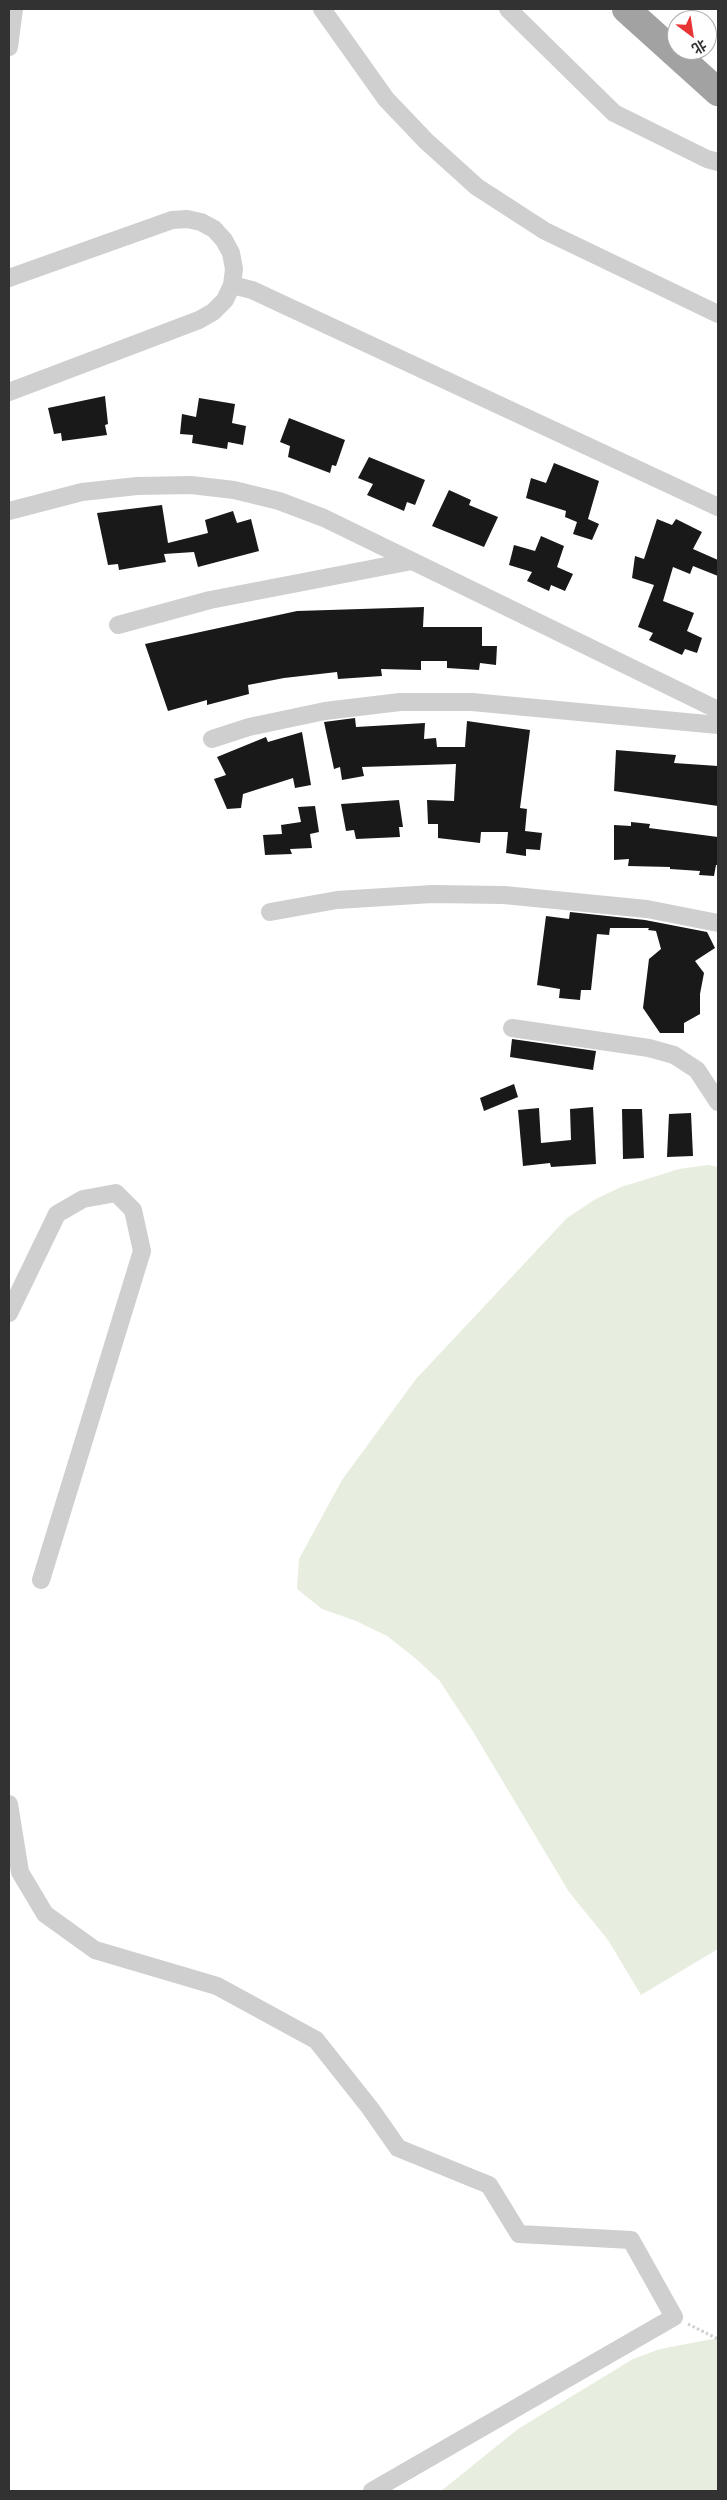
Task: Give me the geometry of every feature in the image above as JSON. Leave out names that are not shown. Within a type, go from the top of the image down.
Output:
[{"type":"highway","points":[[626,9],[718,92]]},
{"type":"street","points":[[9,47],[14,9]]},
{"type":"street","points":[[322,9],[386,98],[426,141],[477,187],[546,231],[718,314]]},
{"type":"street","points":[[508,9],[614,113],[707,159],[718,162]]},
{"type":"street","points":[[9,278],[172,220],[187,219],[201,222],[214,230],[224,240],[231,253],[234,269],[232,285],[225,300],[213,312],[199,320],[9,392]]},
{"type":"street","points":[[232,285],[252,290],[718,507]]},
{"type":"street","points":[[9,511],[82,492],[137,486],[208,487],[279,501],[324,518],[718,710]]},
{"type":"street","points":[[118,625],[210,600],[412,561]]},
{"type":"street","points":[[212,740],[249,727],[316,713],[400,702],[472,702],[718,725]]},
{"type":"street","points":[[270,912],[337,900],[432,894],[504,895],[647,909],[718,922]]},
{"type":"street","points":[[512,1028],[649,1048],[674,1056],[696,1070],[718,1102]]},
{"type":"street","points":[[9,1313],[57,1214],[83,1199],[116,1193],[133,1210],[142,1251],[41,1580]]},
{"type":"street","points":[[9,1804],[20,1872],[45,1914],[95,1950],[217,1986],[316,2040],[370,2108],[398,2148],[490,2184],[520,2234],[631,2240],[674,2317],[372,2491]]},
{"type":"path","points":[[674,2317],[718,2339]]},
{"type":"shaded area","points":[[708,1165],[718,1167],[718,1949],[641,1995],[608,1940],[569,1892],[472,1730],[439,1680],[387,1636],[356,1621],[322,1609],[297,1589],[299,1559],[342,1480],[416,1379],[567,1218],[594,1200],[621,1187],[679,1169]]},
{"type":"shaded area","points":[[718,2338],[718,2491],[441,2491],[518,2429],[633,2359],[660,2349]]},
{"type":"building","points":[[105,396],[108,424],[105,425],[107,435],[62,441],[61,433],[54,434],[48,408]]},
{"type":"building","points":[[199,398],[235,404],[232,423],[246,426],[243,445],[228,442],[227,449],[192,443],[193,435],[180,434],[182,414],[196,417]]},
{"type":"building","points":[[289,418],[345,440],[336,466],[332,465],[330,473],[288,457],[290,446],[280,442]]},
{"type":"building","points":[[369,457],[425,480],[415,505],[407,502],[404,511],[367,495],[373,484],[358,478]]},
{"type":"building","points":[[554,463],[599,481],[588,519],[599,524],[592,540],[573,534],[577,522],[565,517],[566,511],[526,498],[531,478],[546,483]]},
{"type":"building","points":[[449,490],[471,500],[469,505],[498,517],[484,547],[432,526]]},
{"type":"building","points":[[162,505],[168,543],[208,533],[205,520],[233,511],[237,523],[251,519],[259,551],[198,567],[194,552],[164,554],[166,562],[119,570],[118,564],[108,565],[97,513]]},
{"type":"building","points":[[657,519],[672,525],[676,519],[702,532],[693,549],[718,560],[718,576],[693,566],[690,574],[673,567],[663,601],[694,613],[687,631],[702,638],[697,653],[685,649],[682,655],[649,640],[653,633],[638,627],[654,585],[632,578],[635,556],[644,559]]},
{"type":"building","points":[[541,536],[564,546],[557,567],[573,574],[565,591],[551,585],[549,591],[527,581],[532,572],[509,565],[514,545],[535,551]]},
{"type":"building","points":[[424,607],[423,627],[482,627],[482,646],[497,646],[496,665],[480,663],[479,670],[447,668],[447,661],[421,661],[421,670],[381,669],[382,676],[338,679],[337,672],[284,678],[248,685],[249,694],[207,705],[207,700],[168,711],[145,644],[297,611]]},
{"type":"building","points":[[355,718],[356,727],[425,723],[424,739],[436,738],[437,747],[465,747],[467,721],[530,730],[520,808],[527,809],[525,831],[542,833],[540,850],[526,849],[526,856],[506,853],[508,832],[481,832],[480,843],[438,838],[438,824],[428,824],[427,800],[454,801],[456,764],[362,767],[364,776],[342,780],[340,767],[334,769],[324,722]]},
{"type":"building","points":[[302,732],[311,785],[295,788],[293,778],[243,794],[241,808],[227,809],[214,779],[226,775],[217,757],[266,737],[268,742]]},
{"type":"building","points":[[616,750],[676,755],[674,763],[718,766],[718,806],[614,791]]},
{"type":"building","points":[[399,800],[403,827],[399,827],[400,837],[356,839],[354,830],[346,831],[341,804]]},
{"type":"building","points":[[315,806],[319,832],[310,834],[312,848],[290,849],[292,854],[265,855],[263,835],[282,834],[281,825],[301,822],[298,807]]},
{"type":"building","points":[[631,822],[650,824],[649,828],[718,837],[718,865],[716,865],[714,876],[699,875],[700,871],[670,869],[670,867],[628,866],[629,859],[614,860],[614,825],[631,826]]},
{"type":"building","points":[[570,912],[645,920],[707,932],[715,948],[695,961],[704,973],[700,994],[700,1014],[684,1023],[684,1033],[660,1033],[643,1008],[649,959],[661,949],[656,931],[648,930],[649,928],[610,928],[609,935],[597,934],[591,990],[581,990],[580,1000],[559,998],[560,989],[537,985],[546,916],[569,919]]},
{"type":"building","points":[[512,1039],[596,1051],[593,1070],[510,1057]]},
{"type":"building","points":[[514,1084],[518,1097],[484,1111],[480,1098]]},
{"type":"building","points":[[593,1107],[596,1164],[551,1167],[550,1163],[523,1166],[518,1110],[539,1108],[541,1143],[571,1140],[570,1109]]},
{"type":"building","points":[[622,1109],[642,1109],[644,1158],[623,1159]]},
{"type":"building","points":[[691,1113],[693,1156],[667,1157],[669,1114]]}]
